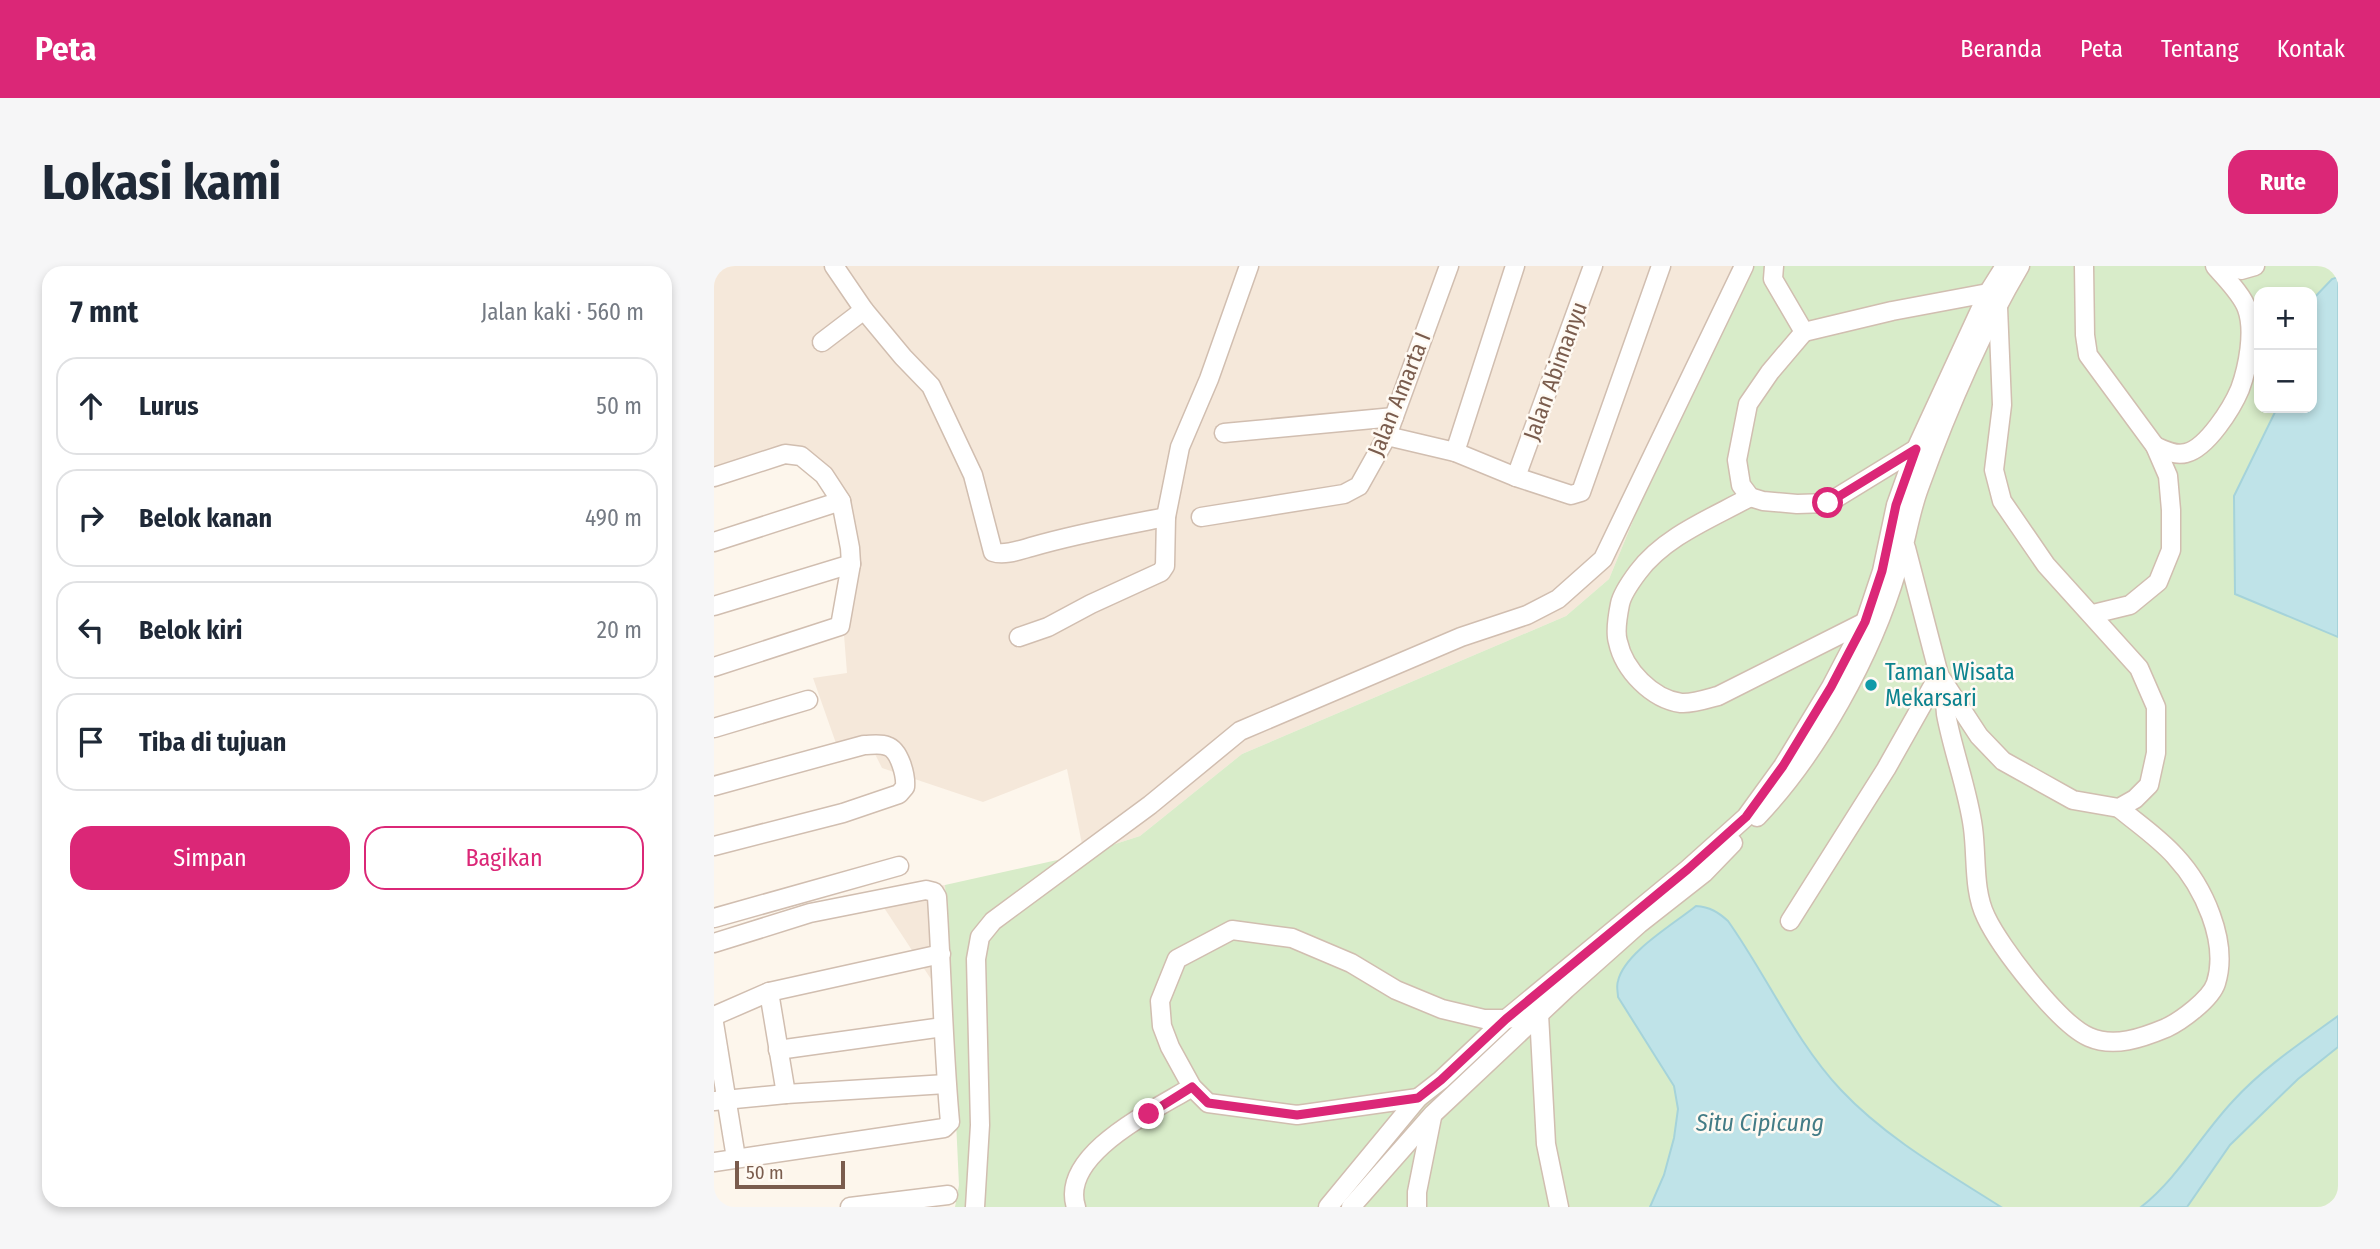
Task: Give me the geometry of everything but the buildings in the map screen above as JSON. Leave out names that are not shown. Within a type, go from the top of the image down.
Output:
[{"type":"street","points":[[834,266],[864,310],[931,386],[973,475],[993,551],[998,554],[1166,517]]},
{"type":"street","points":[[1019,637],[1048,627],[1161,572],[1165,566],[1166,517],[1180,447],[1209,379],[1249,266]]},
{"type":"street","name":"Jalan Amarta I","points":[[1201,517],[1353,491],[1359,486],[1387,436],[1449,266]]},
{"type":"street","points":[[1455,452],[1515,266]]},
{"type":"street","name":"Jalan Abimanyu","points":[[1516,477],[1593,266]]},
{"type":"street","points":[[1387,436],[1455,452],[1516,477],[1571,495],[1581,492],[1661,266]]},
{"type":"street","points":[[975,1207],[980,1125],[976,959],[980,937],[993,921],[1150,805],[1240,731],[1461,636],[1527,615],[1558,599],[1580,582],[1603,559],[1745,266]]},
{"type":"street","points":[[1774,266],[1773,279],[1804,332]]},
{"type":"street","points":[[1351,1207],[1433,1114],[1639,924],[1704,873],[1780,793],[1823,731],[1866,651],[1887,598],[1918,491],[2005,266]]},
{"type":"street","points":[[1328,1207],[1418,1098],[1506,1019],[1688,869],[1746,817],[1783,766],[1831,687],[1865,622],[1882,571],[1896,505],[1916,449],[1993,298],[2020,266]]},
{"type":"street","points":[[2084,266],[2088,355],[2155,446],[2168,476],[2171,550],[2158,582],[2130,605],[2093,614]]},
{"type":"street","points":[[2155,446],[2170,453],[2186,453],[2202,444],[2216,428],[2240,389],[2250,346],[2251,327],[2247,307],[2215,266]]},
{"type":"street","points":[[2229,266],[2241,270],[2255,266]]},
{"type":"street","points":[[1750,498],[1741,485],[1737,460],[1748,404],[1770,372],[1804,332],[1993,298]]},
{"type":"street","points":[[1993,298],[2002,405],[1994,470],[2002,501],[2046,565],[2139,668],[2156,707],[2156,753],[2149,785],[2135,799],[2119,808]]},
{"type":"street","points":[[822,342],[864,310]]},
{"type":"street","points":[[1224,433],[1394,417]]},
{"type":"street","points":[[1865,622],[1718,696],[1681,703],[1646,686],[1633,673],[1617,642],[1620,602],[1639,571],[1658,550],[1692,528],[1750,498],[1797,504],[1828,503],[1916,449]]},
{"type":"street","points":[[714,477],[785,454],[795,454],[810,462],[824,475],[841,501],[851,564],[840,626],[714,667]]},
{"type":"street","points":[[714,542],[841,501]]},
{"type":"street","points":[[1905,541],[1939,675],[1950,691],[1979,736],[2003,761],[2073,800],[2119,808],[2175,856],[2199,888],[2215,921],[2218,960],[2216,984],[2193,1012],[2171,1026],[2144,1037],[2111,1042],[2088,1037],[2071,1024],[2018,968],[1985,916],[1980,896],[1973,826],[1946,714],[1945,702],[1950,691]]},
{"type":"street","points":[[714,606],[851,564]]},
{"type":"street","points":[[1887,598],[1920,603]]},
{"type":"street","points":[[1790,921],[1886,769],[1939,675]]},
{"type":"street","points":[[714,728],[808,700]]},
{"type":"street","points":[[714,786],[832,753],[872,745],[890,746],[895,751],[905,781],[905,788],[899,794],[844,813],[714,846]]},
{"type":"street","points":[[714,918],[900,866]]},
{"type":"street","points":[[714,943],[810,913],[926,890],[934,892],[937,897],[941,954],[950,1122],[944,1128],[714,1162]]},
{"type":"street","points":[[1418,1098],[1297,1115],[1208,1103],[1192,1087],[1166,1036],[1160,1001],[1177,959],[1233,930],[1293,938],[1351,963],[1396,990],[1442,1009],[1484,1019],[1539,1014]]},
{"type":"street","points":[[714,1016],[769,992],[941,954]]},
{"type":"street","points":[[769,992],[786,1094]]},
{"type":"street","points":[[1539,1014],[1546,1144],[1559,1207]]},
{"type":"street","points":[[714,1023],[720,1100],[736,1158]]},
{"type":"street","points":[[778,1049],[943,1027]]},
{"type":"street","points":[[720,1100],[946,1084]]},
{"type":"street","points":[[1076,1207],[1074,1199],[1077,1175],[1096,1150],[1192,1087]]},
{"type":"street","points":[[1417,1207],[1417,1192],[1433,1114]]},
{"type":"street","points":[[850,1207],[947,1195]]},
{"type":"shaded area","points":[[714,266],[1738,266],[1609,579],[1566,616],[1242,754],[1140,836],[1084,854],[1067,769],[983,802],[882,768],[873,750],[838,749],[813,678],[847,673],[844,635],[856,562],[842,509],[808,466],[772,455],[714,472]]},
{"type":"shaded area","points":[[945,885],[950,1008],[875,894]]},
{"type":"green space","name":"Taman Wisata Mekarsari","points":[[1738,266],[2338,266],[2338,1207],[955,1207],[959,1185],[945,885],[1084,854],[1140,836],[1242,754],[1566,616],[1609,579]]},
{"type":"water","points":[[2338,277],[2338,637],[2235,594],[2234,496],[2275,413],[2317,413],[2317,295],[2332,279]]},
{"type":"water","name":"Situ Cipicung","points":[[1696,906],[1714,910],[1728,921],[1809,1051],[1841,1090],[1877,1124],[2001,1207],[1650,1207],[1664,1175],[1674,1138],[1678,1109],[1674,1086],[1618,997],[1617,983],[1622,970],[1640,950]]},
{"type":"water","points":[[2338,1016],[2338,1047],[2298,1079],[2230,1145],[2187,1207],[2141,1207],[2178,1170],[2221,1114],[2257,1077]]},
{"type":"place","name":"Taman Wisata Mekarsari","points":[[1871,685]]},
{"type":"route","points":[[1149,1114],[1192,1087],[1208,1103],[1297,1115],[1418,1098],[1506,1019],[1688,869],[1746,817],[1783,766],[1831,687],[1865,622],[1882,571],[1896,505],[1916,449],[1828,503]]}]
